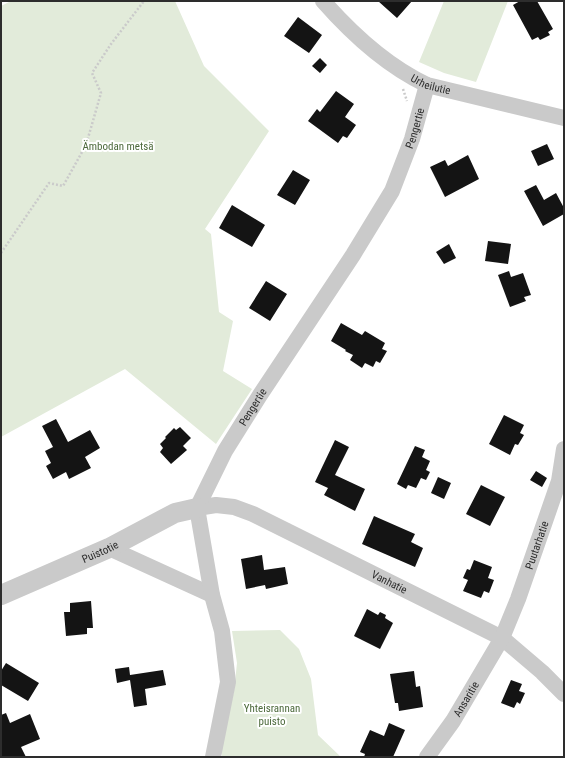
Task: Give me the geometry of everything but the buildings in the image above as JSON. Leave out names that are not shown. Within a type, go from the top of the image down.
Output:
[{"type":"street","name":"Urheilutie","points":[[322,1],[361,40],[412,78],[427,85],[564,118]]},
{"type":"street","name":"Pengertie","points":[[197,508],[225,451],[260,395],[353,255],[392,191],[412,139],[427,85]]},
{"type":"street","name":"Puutarhatie","points":[[502,638],[518,599],[559,481],[564,449]]},
{"type":"street","name":"Vanhatie","points":[[197,508],[216,505],[234,507],[253,514],[502,638],[542,672],[564,694]]},
{"type":"street","name":"Puistotie","points":[[1,595],[109,548],[175,513],[197,508]]},
{"type":"street","points":[[197,508],[212,595],[222,631],[228,682],[213,757]]},
{"type":"street","points":[[109,548],[212,595]]},
{"type":"street","name":"Ansaritie","points":[[427,757],[453,722],[502,638]]},
{"type":"path","points":[[1,253],[49,183],[63,186],[86,145],[101,93],[92,73],[111,44],[144,1]]},
{"type":"green space","name":"Ämbodan metsä","points":[[11,1],[175,1],[204,66],[269,131],[205,229],[211,234],[219,312],[233,321],[223,371],[252,389],[216,444],[125,369],[1,437],[1,6]]},
{"type":"green space","points":[[444,1],[508,1],[476,82],[444,73],[419,62]]},
{"type":"green space","name":"Yhteisrannan puisto","points":[[280,630],[299,649],[311,679],[318,735],[341,757],[222,757],[222,742],[234,691],[237,663],[232,631]]}]
